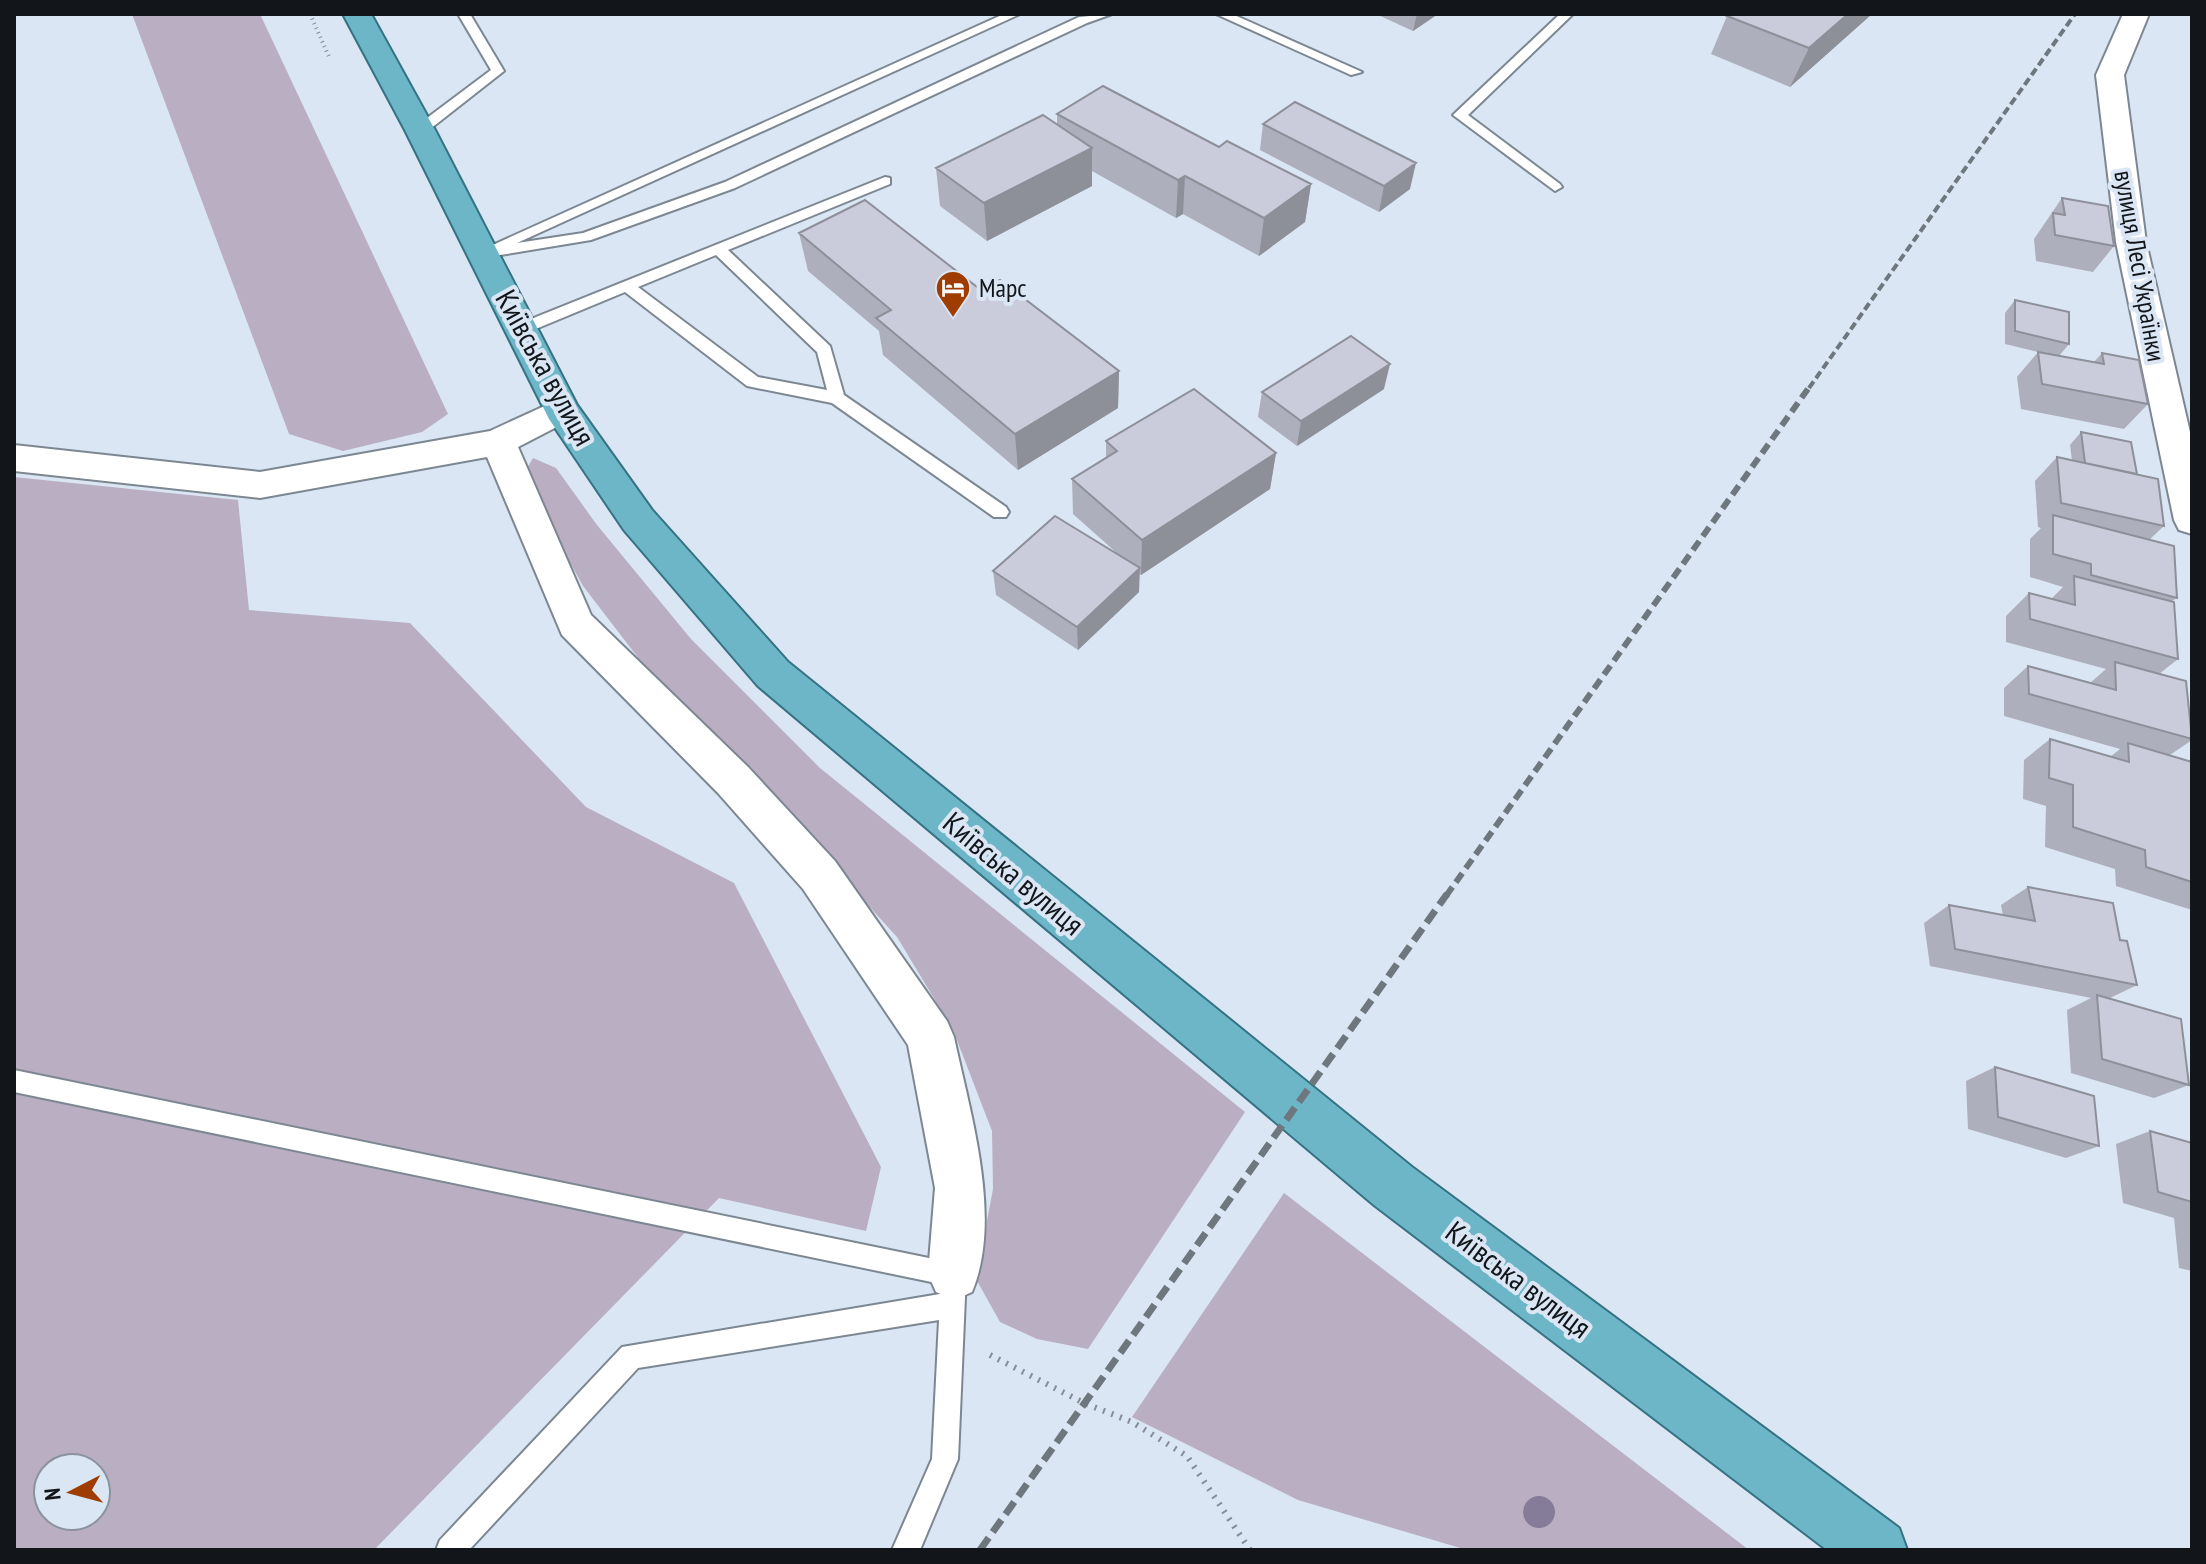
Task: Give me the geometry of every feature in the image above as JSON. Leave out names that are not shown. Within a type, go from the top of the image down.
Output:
[{"type":"highway","name":"Київська вулиця","points":[[357,14],[420,130],[562,410],[638,520],[773,674],[1393,1186],[1877,1550]]},
{"type":"street","name":"вулиця Лесі Українки","points":[[2136,14],[2110,75],[2131,242],[2192,520]]},
{"type":"street","points":[[14,458],[260,485],[498,442],[562,410]]},
{"type":"street","points":[[498,442],[576,624],[733,780],[819,875],[930,1037],[960,1188],[954,1289]]},
{"type":"lane","points":[[420,130],[498,71],[464,14]]},
{"type":"lane","points":[[482,253],[1014,14]]},
{"type":"lane","points":[[482,253],[586,237],[730,185],[1083,20],[1106,14]]},
{"type":"lane","points":[[1222,14],[1356,72]]},
{"type":"lane","points":[[1555,187],[1460,115],[1567,14]]},
{"type":"lane","points":[[521,329],[885,181]]},
{"type":"lane","points":[[718,249],[824,350],[837,398]]},
{"type":"lane","points":[[628,287],[753,382],[837,398],[1000,512]]},
{"type":"lane","points":[[14,1081],[954,1289]]},
{"type":"lane","points":[[906,1550],[945,1459],[954,1289]]},
{"type":"lane","points":[[450,1550],[631,1356],[954,1289]]},
{"type":"path","points":[[310,14],[330,59]]},
{"type":"path","points":[[951,1338],[1084,1403],[1132,1422],[1187,1456],[1250,1550]]},
{"type":"shaded area","points":[[132,14],[260,14],[448,414],[422,432],[343,451],[289,434]]},
{"type":"shaded area","points":[[533,458],[556,468],[597,525],[691,639],[820,768],[1245,1112],[1088,1349],[1037,1339],[1000,1322],[976,1279],[993,1189],[992,1131],[953,1030],[897,937],[784,813],[656,681],[583,586],[532,494],[526,470]]},
{"type":"shaded area","points":[[14,477],[238,500],[249,610],[410,623],[586,807],[734,883],[881,1167],[866,1231],[719,1198],[374,1550],[14,1550]]},
{"type":"shaded area","points":[[1284,1193],[1749,1550],[1467,1550],[1298,1500],[1132,1417]]},
{"type":"building","points":[[1848,14],[1809,48],[1727,16]]},
{"type":"building","points":[[1103,86],[1219,147],[1227,141],[1311,184],[1264,218],[1185,176],[1178,180],[1057,114]]},
{"type":"building","points":[[1295,102],[1416,163],[1384,186],[1263,124]]},
{"type":"building","points":[[1043,115],[1092,148],[984,203],[936,168]]},
{"type":"building","points":[[2062,198],[2108,206],[2114,246],[2055,235],[2053,213],[2065,215]]},
{"type":"building","points":[[865,200],[981,290],[1000,280],[1119,371],[1015,434],[876,318],[891,310],[799,233]]},
{"type":"building","points":[[2015,300],[2069,312],[2069,344],[2015,331]]},
{"type":"building","points":[[1351,336],[1390,364],[1301,421],[1262,392]]},
{"type":"building","points":[[2038,352],[2104,364],[2102,353],[2139,360],[2148,404],[2042,384]]},
{"type":"building","points":[[1194,389],[1276,453],[1142,540],[1072,479],[1117,451],[1106,441]]},
{"type":"building","points":[[2081,432],[2131,442],[2137,474],[2085,463]]},
{"type":"building","points":[[2057,457],[2158,479],[2164,526],[2061,503]]},
{"type":"building","points":[[2053,515],[2174,546],[2177,598],[2091,575],[2091,564],[2053,554]]},
{"type":"building","points":[[1055,516],[1140,568],[1077,627],[993,571]]},
{"type":"building","points":[[2074,576],[2174,602],[2178,659],[2030,619],[2029,593],[2075,605]]},
{"type":"building","points":[[2115,662],[2186,681],[2192,739],[2029,694],[2028,666],[2116,690]]},
{"type":"building","points":[[2050,739],[2129,762],[2128,743],[2192,762],[2192,882],[2146,867],[2145,850],[2073,827],[2073,785],[2049,778]]},
{"type":"building","points":[[2028,887],[2113,903],[2120,940],[2127,941],[2137,985],[1955,949],[1949,905],[2035,921]]},
{"type":"building","points":[[2097,995],[2181,1019],[2189,1085],[2102,1059]]},
{"type":"building","points":[[1995,1067],[2094,1096],[2099,1146],[1998,1117]]},
{"type":"building","points":[[2150,1131],[2192,1143],[2192,1202],[2158,1192]]},
{"type":"railway","points":[[1809,388],[2075,14]]},
{"type":"railway","points":[[1446,896],[1810,386]]},
{"type":"railway","points":[[980,1550],[1447,894]]},
{"type":"place","name":"Марс","points":[[953,319]]}]
